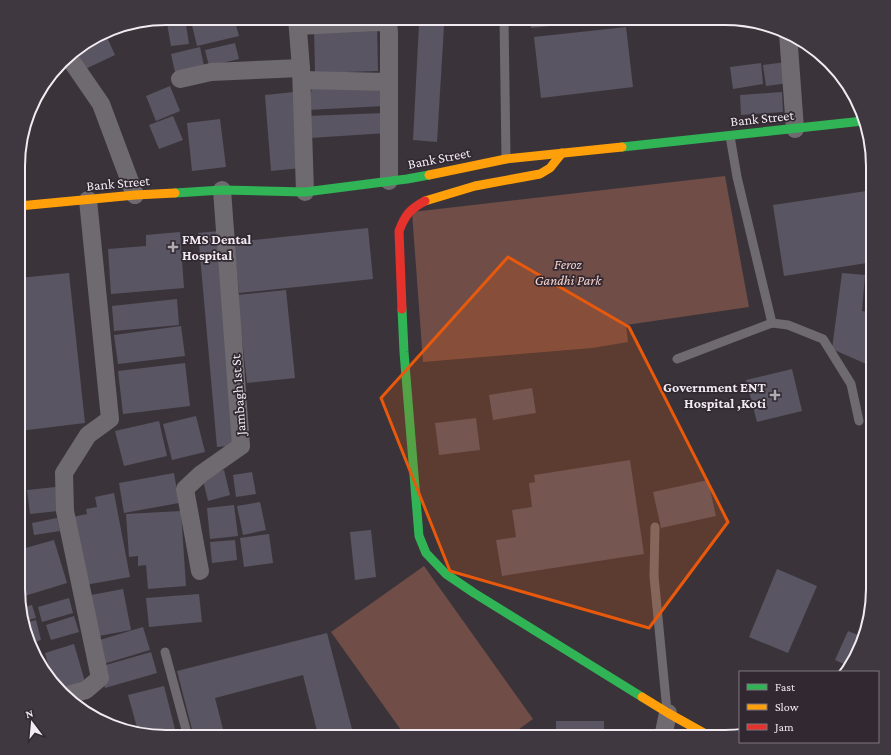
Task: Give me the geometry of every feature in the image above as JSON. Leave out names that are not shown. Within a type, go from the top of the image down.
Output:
[{"type":"main road","name":"Bank Street","points":[[25,205],[135,194],[222,190],[304,192],[407,179],[506,159],[859,121]]},
{"type":"main road","points":[[562,153],[554,165],[540,174],[475,186],[427,200],[415,206],[403,220],[401,225],[399,238],[403,337],[419,536],[426,553],[446,574],[474,593],[668,713],[698,730]]},
{"type":"street","points":[[297,25],[301,74],[304,192]]},
{"type":"street","points":[[388,25],[389,27],[389,181]]},
{"type":"street","points":[[789,41],[795,129]]},
{"type":"street","points":[[72,61],[101,104],[135,194]]},
{"type":"street","points":[[180,79],[211,72],[301,74],[389,82]]},
{"type":"street","name":"Jambagh 1st St","points":[[200,571],[185,489],[201,474],[241,446],[222,190]]},
{"type":"street","points":[[72,694],[86,690],[100,678],[64,511],[64,473],[88,435],[110,419],[88,200]]},
{"type":"street","points":[[664,730],[668,713]]},
{"type":"lane","points":[[504,25],[506,159]]},
{"type":"lane","points":[[730,136],[737,177],[772,323]]},
{"type":"lane","points":[[676,358],[772,323],[788,325],[823,339],[851,384],[859,421]]},
{"type":"lane","points":[[655,527],[654,576],[668,713]]},
{"type":"lane","points":[[165,652],[186,730]]},
{"type":"highlighted area","points":[[508,257],[629,327],[728,522],[649,628],[450,571],[381,398]]},
{"type":"green space","name":"Feroz Gandhi Park","points":[[725,176],[749,307],[626,325],[628,342],[592,348],[423,362],[412,212]]},
{"type":"green space","points":[[424,566],[533,719],[518,730],[401,730],[331,632]]},
{"type":"building","points":[[167,25],[186,25],[189,44],[171,46]]},
{"type":"building","points":[[192,25],[236,25],[239,36],[197,46]]},
{"type":"building","points":[[419,25],[444,26],[437,142],[413,140]]},
{"type":"building","points":[[531,25],[560,25],[531,28]]},
{"type":"building","points":[[377,27],[378,71],[315,73],[314,29]]},
{"type":"building","points":[[626,27],[633,87],[541,98],[534,37]]},
{"type":"building","points":[[107,38],[115,55],[79,72],[74,59],[95,44]]},
{"type":"building","points":[[235,43],[239,59],[209,66],[205,50]]},
{"type":"building","points":[[200,47],[204,66],[175,72],[171,54]]},
{"type":"building","points":[[786,62],[789,83],[766,86],[763,65]]},
{"type":"building","points":[[761,63],[763,84],[733,89],[730,67]]},
{"type":"building","points":[[170,86],[180,111],[156,121],[146,96]]},
{"type":"building","points":[[383,86],[384,106],[308,110],[312,87]]},
{"type":"building","points":[[294,92],[301,168],[271,171],[265,95]]},
{"type":"building","points":[[782,92],[783,112],[741,115],[740,95]]},
{"type":"building","points":[[384,113],[387,133],[310,138],[307,116]]},
{"type":"building","points":[[173,116],[183,140],[159,149],[149,125]]},
{"type":"building","points":[[220,119],[226,167],[192,171],[187,123]]},
{"type":"building","points":[[866,191],[866,263],[784,276],[773,205]]},
{"type":"building","points":[[368,228],[373,279],[239,293],[234,242]]},
{"type":"building","points":[[219,231],[238,445],[217,447],[198,233]]},
{"type":"building","points":[[180,232],[184,288],[111,294],[108,249],[146,246],[146,235]]},
{"type":"building","points":[[69,273],[85,423],[25,430],[25,277]]},
{"type":"building","points":[[842,273],[865,275],[862,311],[866,312],[866,364],[832,349]]},
{"type":"building","points":[[286,290],[295,378],[247,383],[237,295]]},
{"type":"building","points":[[177,299],[179,325],[114,331],[112,306]]},
{"type":"building","points":[[181,326],[185,356],[118,364],[114,335]]},
{"type":"building","points":[[185,363],[190,406],[123,414],[118,371]]},
{"type":"building","points":[[792,369],[802,411],[757,422],[746,380]]},
{"type":"building","points":[[532,388],[536,413],[493,420],[489,395]]},
{"type":"building","points":[[196,416],[205,452],[172,460],[163,424]]},
{"type":"building","points":[[476,418],[480,450],[439,455],[435,423]]},
{"type":"building","points":[[159,421],[167,456],[124,466],[115,431]]},
{"type":"building","points":[[630,460],[644,554],[502,576],[496,540],[516,537],[512,510],[532,507],[529,483],[535,482],[534,475]]},
{"type":"building","points":[[224,470],[230,495],[208,501],[202,476]]},
{"type":"building","points":[[252,472],[256,494],[236,497],[233,475]]},
{"type":"building","points":[[174,473],[179,503],[124,513],[119,483]]},
{"type":"building","points":[[708,480],[716,516],[661,528],[653,492]]},
{"type":"building","points":[[56,487],[58,511],[30,514],[27,490]]},
{"type":"building","points":[[114,493],[130,577],[85,585],[72,517],[87,514],[86,509],[97,507],[95,497]]},
{"type":"building","points":[[260,502],[266,530],[243,535],[237,506]]},
{"type":"building","points":[[234,505],[238,536],[210,539],[207,508]]},
{"type":"building","points":[[181,511],[186,586],[148,589],[146,565],[138,566],[138,556],[129,557],[126,514]]},
{"type":"building","points":[[57,518],[60,531],[34,535],[32,523]]},
{"type":"building","points":[[371,530],[376,577],[355,580],[350,532]]},
{"type":"building","points":[[269,534],[273,563],[244,567],[240,538]]},
{"type":"building","points":[[54,540],[67,583],[25,596],[25,548]]},
{"type":"building","points":[[235,540],[237,560],[212,563],[210,542]]},
{"type":"building","points":[[777,569],[817,586],[788,653],[749,637]]},
{"type":"building","points":[[123,589],[131,630],[99,636],[91,595]]},
{"type":"building","points":[[199,594],[202,622],[149,627],[146,598]]},
{"type":"building","points":[[69,598],[73,613],[42,622],[38,607]]},
{"type":"building","points":[[32,605],[36,618],[29,620],[26,607]]},
{"type":"building","points":[[74,616],[79,632],[51,640],[46,625]]},
{"type":"building","points":[[36,620],[41,640],[35,642],[29,622]]},
{"type":"building","points":[[143,627],[150,650],[100,665],[93,642]]},
{"type":"building","points":[[848,631],[858,635],[844,664],[835,660]]},
{"type":"building","points":[[327,633],[352,730],[317,730],[303,675],[215,698],[223,730],[192,730],[177,671]]},
{"type":"building","points":[[74,644],[85,682],[65,688],[49,667],[45,653]]},
{"type":"building","points":[[151,652],[157,673],[105,688],[99,667]]},
{"type":"building","points":[[164,686],[175,730],[157,730],[137,727],[128,695]]},
{"type":"building","points":[[556,721],[604,721],[604,730],[556,730]]},
{"type":"traffic: fast","points":[[622,147],[859,121]]},
{"type":"traffic: fast","points":[[175,193],[222,190],[305,192],[429,175]]},
{"type":"traffic: fast","points":[[402,309],[404,352],[419,536],[426,553],[446,574],[474,593],[642,697]]},
{"type":"traffic: slow","points":[[429,175],[506,159],[622,147]]},
{"type":"traffic: slow","points":[[425,201],[475,186],[540,174],[550,168],[562,153]]},
{"type":"traffic: slow","points":[[25,205],[135,195],[175,193]]},
{"type":"traffic: slow","points":[[642,697],[698,730]]},
{"type":"traffic: jam","points":[[402,309],[399,231],[403,221],[409,213],[425,201]]},
{"type":"place","name":"FMS Dental Hospital","points":[[173,247]]},
{"type":"place","name":"Government ENT Hospital ,Koti","points":[[775,395]]}]
